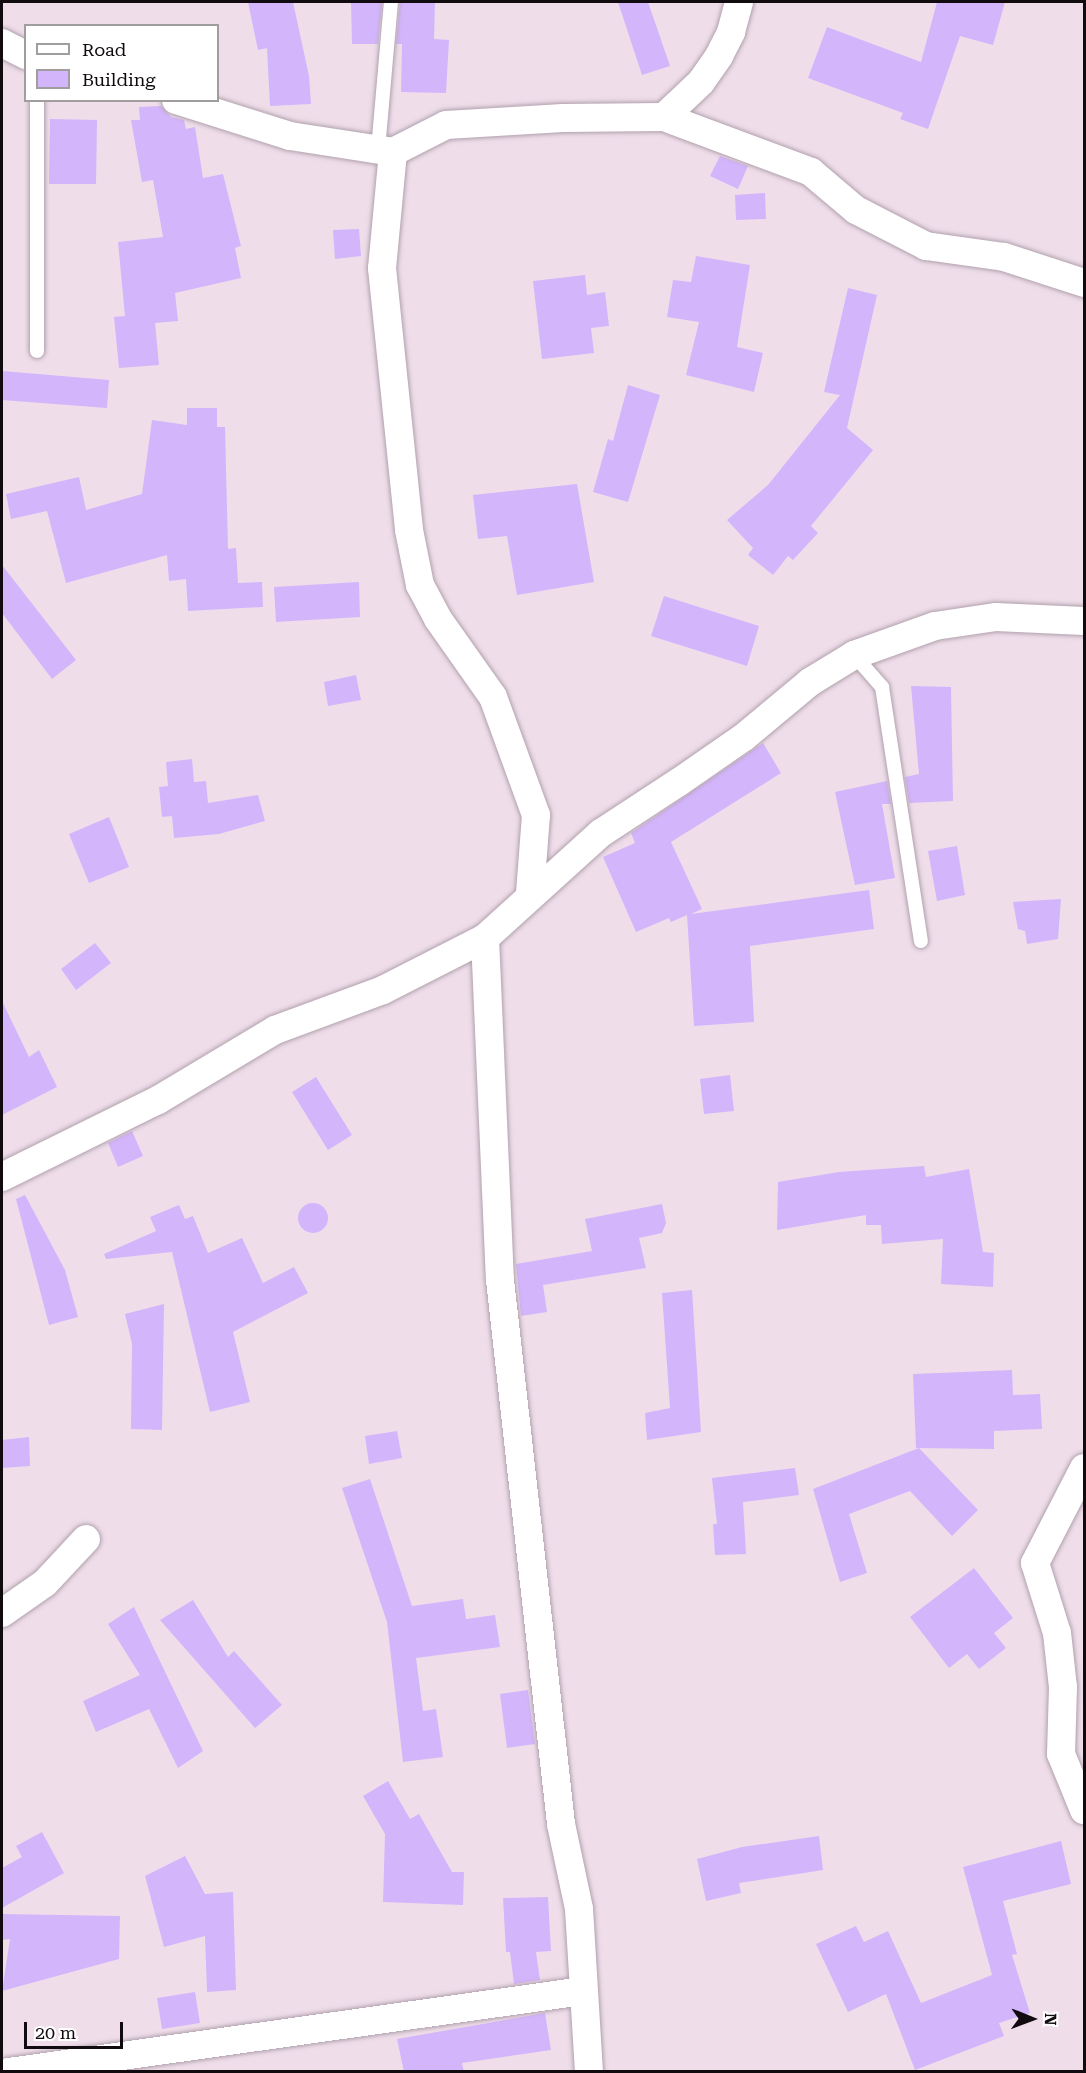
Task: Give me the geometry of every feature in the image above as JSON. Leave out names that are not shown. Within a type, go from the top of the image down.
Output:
[{"type":"street","points":[[664,117],[701,82],[713,65],[731,32],[740,3]]},
{"type":"street","points":[[2,43],[24,54]]},
{"type":"street","points":[[182,102],[290,136],[386,151],[446,125],[563,118],[664,117],[812,172],[856,210],[926,246],[1004,256],[1084,283]]},
{"type":"street","points":[[386,151],[382,268],[409,530],[420,585],[438,619],[493,698],[536,815],[530,893]]},
{"type":"street","points":[[2,1177],[158,1100],[275,1029],[383,990],[485,938],[530,893],[601,832],[679,782],[744,736],[810,682],[854,655],[935,626],[996,617],[1084,621]]},
{"type":"street","points":[[485,938],[489,1091],[505,1335],[561,1824],[579,1909],[589,2072]]},
{"type":"street","points":[[1084,1468],[1035,1563],[1057,1633],[1063,1688],[1061,1754],[1084,1810]]},
{"type":"street","points":[[2,1613],[45,1583],[86,1539]]},
{"type":"street","points":[[9,2072],[583,1991]]},
{"type":"lane","points":[[386,151],[391,2]]},
{"type":"lane","points":[[37,102],[37,351]]},
{"type":"lane","points":[[854,655],[882,687],[921,941]]},
{"type":"building","points":[[248,2],[293,2],[309,76],[311,104],[270,106],[267,48],[258,50]]},
{"type":"building","points":[[351,2],[382,2],[378,44],[352,44]]},
{"type":"building","points":[[400,2],[435,2],[434,39],[449,40],[446,93],[401,92],[402,44],[396,44]]},
{"type":"building","points":[[618,2],[648,2],[670,66],[642,75]]},
{"type":"building","points":[[937,2],[1005,2],[993,45],[960,36],[928,129],[900,119],[903,113],[808,78],[827,27],[921,62]]},
{"type":"building","points":[[161,106],[171,117],[184,120],[186,129],[195,127],[203,178],[223,174],[241,246],[235,248],[241,278],[175,293],[178,321],[155,323],[159,365],[119,368],[114,317],[125,316],[118,242],[163,237],[153,180],[142,182],[131,120],[140,120],[139,107]]},
{"type":"building","points":[[50,119],[97,120],[96,184],[49,184]]},
{"type":"building","points":[[720,156],[748,166],[738,189],[710,176]]},
{"type":"building","points":[[765,193],[766,219],[736,220],[735,195]]},
{"type":"building","points":[[359,229],[361,256],[335,259],[333,230]]},
{"type":"building","points":[[696,256],[750,265],[737,347],[763,353],[754,392],[686,375],[699,322],[667,317],[673,280],[691,282]]},
{"type":"building","points":[[585,275],[587,295],[605,292],[609,326],[591,328],[594,353],[542,359],[533,281]]},
{"type":"building","points":[[848,288],[877,295],[847,428],[873,450],[811,526],[818,533],[793,560],[788,556],[773,575],[748,555],[753,548],[727,520],[768,485],[840,395],[824,392]]},
{"type":"building","points":[[2,371],[109,380],[107,408],[2,400]]},
{"type":"building","points":[[628,385],[660,395],[628,502],[593,492],[608,439],[613,441]]},
{"type":"building","points":[[187,408],[217,408],[217,427],[225,427],[228,549],[236,548],[238,583],[262,582],[263,607],[188,611],[186,579],[169,581],[167,555],[66,583],[47,511],[11,519],[6,494],[79,477],[86,510],[142,494],[152,420],[187,425]]},
{"type":"building","points":[[577,484],[594,582],[517,595],[507,536],[478,539],[473,495]]},
{"type":"building","points":[[2,565],[76,660],[52,679],[2,613]]},
{"type":"building","points":[[359,582],[360,617],[276,622],[274,587]]},
{"type":"building","points":[[664,596],[759,626],[747,666],[651,636]]},
{"type":"building","points":[[356,675],[361,700],[328,706],[324,682]]},
{"type":"building","points":[[911,686],[951,687],[953,801],[909,803],[905,777],[919,774]]},
{"type":"building","points":[[763,743],[781,773],[671,842],[702,909],[691,914],[869,890],[874,929],[750,946],[754,1022],[694,1026],[687,915],[671,922],[669,918],[636,932],[603,857],[635,843],[631,833]]},
{"type":"building","points":[[192,759],[194,782],[206,781],[208,803],[258,795],[265,821],[219,834],[174,838],[172,816],[162,817],[159,787],[168,786],[166,762]]},
{"type":"building","points":[[887,781],[891,804],[882,804],[895,878],[855,885],[835,792]]},
{"type":"building","points":[[109,817],[129,867],[89,883],[69,834]]},
{"type":"building","points":[[957,846],[965,895],[937,901],[928,851]]},
{"type":"building","points":[[1061,899],[1058,939],[1027,944],[1025,931],[1018,929],[1013,902]]},
{"type":"building","points":[[95,943],[111,963],[76,990],[61,969]]},
{"type":"building","points":[[2,1001],[29,1057],[39,1050],[57,1087],[2,1115]]},
{"type":"building","points":[[730,1075],[734,1111],[704,1114],[700,1079]]},
{"type":"building","points":[[316,1077],[352,1135],[328,1150],[292,1092]]},
{"type":"building","points":[[132,1131],[143,1156],[118,1167],[108,1143]]},
{"type":"building","points":[[924,1166],[926,1177],[969,1169],[983,1252],[994,1253],[993,1287],[941,1284],[943,1239],[882,1244],[881,1225],[866,1225],[866,1215],[777,1230],[778,1182],[839,1172]]},
{"type":"building","points":[[25,1195],[65,1270],[78,1317],[49,1325],[16,1199]]},
{"type":"building","points":[[313,1203],[324,1207],[328,1218],[324,1229],[313,1233],[302,1229],[298,1218],[302,1207]]},
{"type":"building","points":[[662,1204],[666,1223],[662,1233],[639,1238],[646,1268],[543,1285],[547,1312],[521,1316],[516,1264],[592,1251],[585,1219]]},
{"type":"building","points":[[179,1205],[185,1219],[193,1216],[208,1253],[242,1238],[263,1283],[294,1267],[308,1293],[233,1332],[250,1402],[210,1412],[172,1252],[106,1259],[104,1254],[156,1231],[150,1217]]},
{"type":"building","points":[[692,1290],[701,1432],[647,1440],[645,1413],[670,1408],[662,1293]]},
{"type":"building","points":[[164,1304],[162,1430],[131,1429],[132,1344],[125,1314]]},
{"type":"building","points":[[1012,1370],[1013,1395],[1040,1394],[1042,1429],[994,1431],[994,1449],[916,1448],[913,1374]]},
{"type":"building","points":[[397,1431],[402,1458],[369,1464],[365,1436]]},
{"type":"building","points":[[29,1437],[30,1466],[2,1468],[2,1440]]},
{"type":"building","points":[[919,1448],[978,1510],[952,1536],[910,1491],[849,1514],[867,1573],[840,1582],[813,1489]]},
{"type":"building","points":[[795,1468],[799,1495],[743,1502],[746,1554],[715,1555],[713,1524],[717,1524],[712,1478]]},
{"type":"building","points":[[370,1479],[412,1606],[463,1599],[466,1619],[495,1615],[500,1647],[416,1658],[423,1711],[436,1709],[443,1757],[403,1762],[387,1622],[342,1488]]},
{"type":"building","points":[[974,1568],[1013,1618],[994,1633],[1006,1648],[979,1669],[967,1654],[949,1668],[910,1617]]},
{"type":"building","points":[[193,1600],[228,1657],[234,1651],[282,1705],[255,1728],[160,1620]]},
{"type":"building","points":[[134,1607],[203,1751],[178,1768],[149,1709],[96,1732],[83,1701],[140,1675],[108,1624]]},
{"type":"building","points":[[528,1690],[535,1744],[507,1748],[500,1694]]},
{"type":"building","points":[[388,1781],[410,1819],[419,1814],[452,1872],[464,1872],[463,1905],[383,1902],[385,1834],[363,1796]]},
{"type":"building","points":[[42,1832],[64,1873],[2,1908],[2,1868],[22,1857],[16,1846]]},
{"type":"building","points":[[819,1836],[823,1870],[739,1883],[741,1893],[706,1901],[697,1859],[742,1847]]},
{"type":"building","points":[[1061,1841],[1071,1884],[1003,1901],[1017,1954],[1012,1955],[1030,2013],[999,2023],[1004,2036],[915,2070],[886,1994],[848,2012],[816,1944],[856,1926],[864,1942],[888,1931],[921,2003],[992,1975],[963,1867]]},
{"type":"building","points":[[185,1856],[205,1894],[233,1892],[236,1990],[207,1992],[205,1936],[164,1947],[145,1876]]},
{"type":"building","points":[[548,1897],[551,1951],[536,1952],[540,1980],[514,1984],[510,1952],[506,1952],[503,1898]]},
{"type":"building","points":[[2,1914],[120,1916],[119,1959],[2,1991],[10,1939],[2,1940]]},
{"type":"building","points":[[195,1992],[200,2023],[162,2029],[157,1998]]},
{"type":"building","points":[[545,2013],[551,2050],[462,2063],[464,2072],[404,2072],[397,2039]]}]
